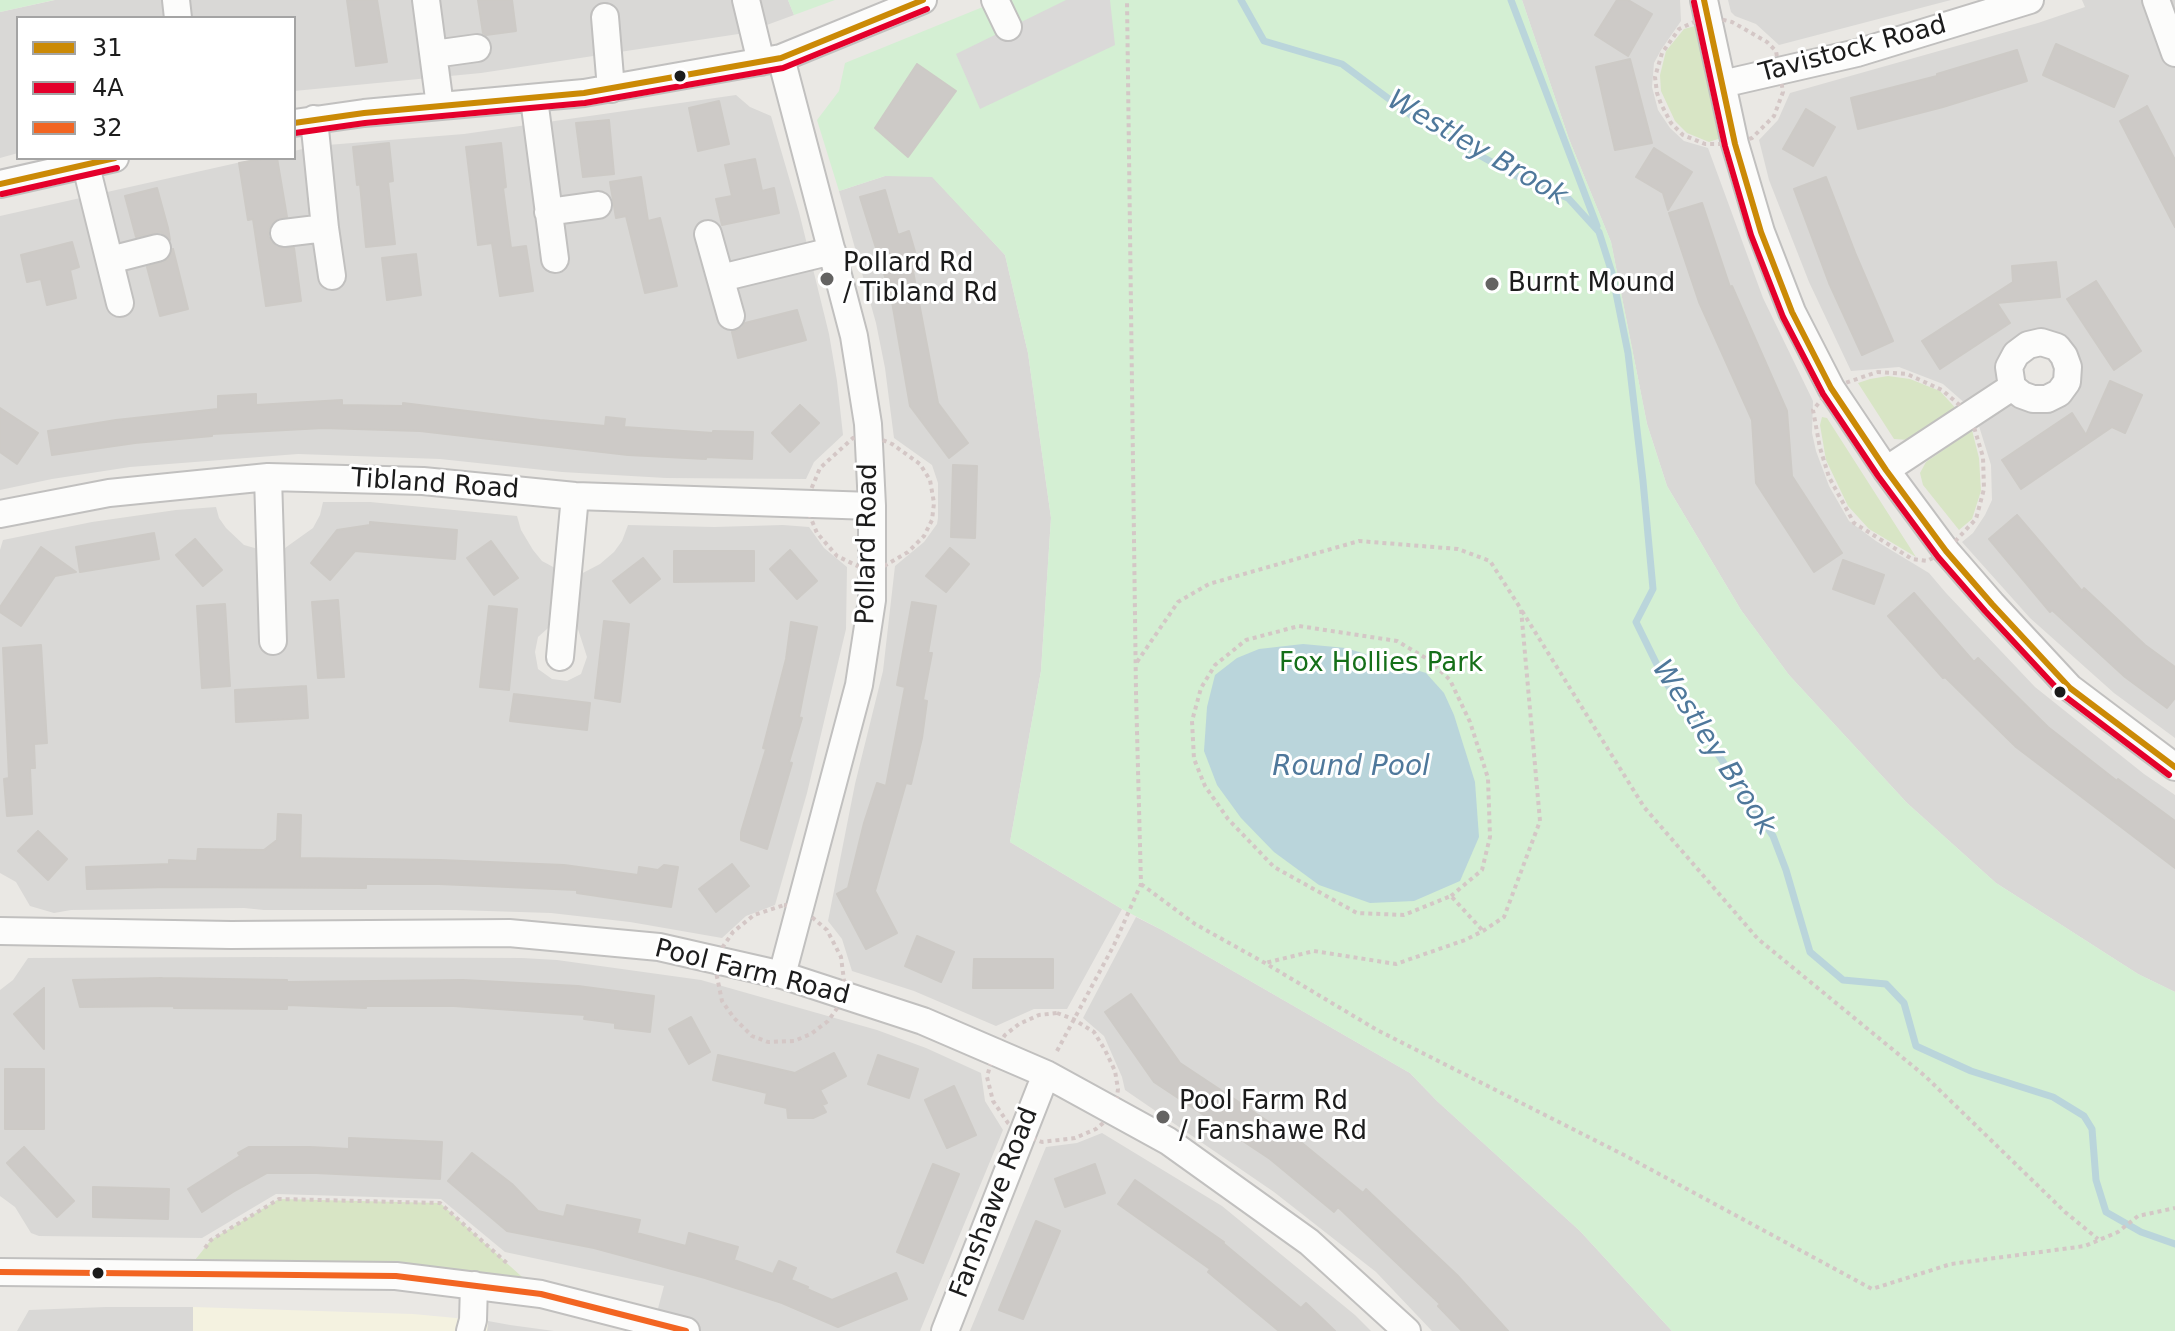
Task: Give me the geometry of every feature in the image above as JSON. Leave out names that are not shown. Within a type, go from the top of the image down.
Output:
[{"type":"street","points":[[426,0],[440,106]]},
{"type":"street","name":"Pollard Road","points":[[746,0],[771,60],[832,251],[854,336],[868,424],[872,506],[872,600],[859,685],[782,975]]},
{"type":"street","points":[[332,276],[304,121],[611,89],[771,60],[923,0]]},
{"type":"street","points":[[995,0],[1008,27]]},
{"type":"street","points":[[1704,0],[1735,144],[1761,232],[1792,312],[1831,388],[1946,551],[1992,604],[2070,688],[2175,767]]},
{"type":"street","name":"Tavistock Road","points":[[1722,84],[1857,53],[2030,0]]},
{"type":"street","points":[[2156,0],[2175,53]]},
{"type":"street","points":[[605,17],[611,89]]},
{"type":"street","points":[[434,54],[477,48]]},
{"type":"street","points":[[534,99],[555,259]]},
{"type":"street","points":[[0,184],[108,160]]},
{"type":"street","points":[[86,166],[120,303]]},
{"type":"street","points":[[548,212],[598,205]]},
{"type":"street","points":[[284,233],[325,228]]},
{"type":"street","points":[[708,234],[731,316]]},
{"type":"street","points":[[110,260],[157,248]]},
{"type":"street","points":[[721,278],[832,251]]},
{"type":"street","points":[[1886,470],[2012,387]]},
{"type":"street","points":[[268,477],[273,641]]},
{"type":"street","name":"Tibland Road","points":[[0,514],[109,493],[268,477],[423,481],[575,496],[872,506]]},
{"type":"street","points":[[560,657],[575,496]]},
{"type":"street","name":"Pool Farm Road","points":[[0,931],[231,935],[509,933],[659,947],[782,975],[923,1021],[1046,1074],[1168,1141],[1309,1242],[1407,1331]]},
{"type":"street","name":"Fanshawe Road","points":[[945,1331],[1046,1074]]},
{"type":"street","points":[[0,1272],[396,1276],[541,1294],[686,1331]]},
{"type":"street","points":[[470,1331],[474,1285]]},
{"type":"path","points":[[1046,1074],[1114,945],[1141,884],[1127,0]]},
{"type":"path","points":[[1136,663],[1178,602],[1209,584],[1359,541],[1458,549],[1490,561],[1644,807],[1758,939],[1925,1076],[2065,1212],[2099,1240]]},
{"type":"path","points":[[1265,963],[1314,951],[1396,964],[1465,940],[1504,917],[1540,821],[1521,609]]},
{"type":"path","points":[[1299,626],[1397,641],[1429,660],[1450,680],[1470,722],[1488,778],[1490,837],[1482,870],[1451,896],[1404,915],[1357,913],[1274,867],[1228,819],[1205,786],[1194,759],[1192,721],[1201,688],[1215,665],[1246,640],[1299,626]]},
{"type":"path","points":[[1141,884],[1195,924],[1377,1030],[1624,1155],[1872,1289],[1951,1264],[2085,1246],[2118,1232],[2138,1216],[2175,1208]]},
{"type":"path","points":[[1451,896],[1483,931]]},
{"type":"path","points":[[183,1275],[211,1240],[279,1199],[440,1203],[541,1294]]},
{"type":"shaded area","points":[[55,0],[788,0],[794,15],[745,33],[481,73],[296,91],[296,16],[16,16],[16,154],[0,158],[0,12]]},
{"type":"shaded area","points":[[1066,0],[1110,0],[1115,45],[980,109],[956,54]]},
{"type":"shaded area","points":[[1522,0],[1680,0],[1681,21],[1654,63],[1652,87],[1658,110],[1684,141],[1708,148],[1763,298],[1813,401],[1812,433],[1816,451],[1829,486],[1849,521],[1929,573],[2035,687],[2175,795],[2175,992],[2138,974],[1996,883],[1907,803],[1789,675],[1741,610],[1667,486],[1647,424],[1611,242],[1569,139]]},
{"type":"shaded area","points":[[1728,0],[1951,0],[1779,45],[1756,24],[1735,16]]},
{"type":"shaded area","points":[[2082,0],[2175,0],[2175,738],[2114,693],[2030,618],[1962,542],[1973,533],[1992,500],[1991,465],[1979,426],[2013,403],[2078,387],[2080,365],[2060,335],[2055,331],[2039,330],[1999,380],[1967,405],[1943,384],[1899,367],[1851,371],[1809,282],[1769,180],[1759,140],[1778,120],[1790,93],[2038,23],[2085,7]]},
{"type":"shaded area","points":[[736,95],[750,107],[771,116],[829,334],[843,435],[814,462],[806,479],[666,478],[562,472],[440,459],[298,454],[130,467],[0,490],[0,216],[250,160],[296,160],[296,151],[315,146],[464,134]]},
{"type":"shaded area","points":[[885,176],[932,176],[1005,255],[1028,353],[1051,518],[1041,671],[1010,842],[1122,909],[1067,1009],[1034,1009],[996,1026],[914,991],[852,971],[842,939],[828,921],[855,784],[883,671],[895,566],[924,542],[938,518],[938,483],[932,465],[894,438],[876,323],[839,191]]},
{"type":"shaded area","points":[[323,502],[370,502],[517,516],[533,550],[542,561],[555,568],[556,621],[538,637],[535,652],[538,669],[552,679],[567,681],[581,674],[587,657],[576,623],[579,575],[614,552],[628,525],[809,527],[824,548],[847,567],[846,629],[807,793],[775,905],[746,916],[722,938],[630,922],[551,913],[244,908],[71,910],[54,913],[30,906],[16,882],[0,873],[0,550],[3,540],[92,522],[216,507],[226,528],[244,545],[258,549],[285,548],[313,528]]},
{"type":"shaded area","points":[[1136,917],[1410,1073],[1580,1231],[1672,1331],[1432,1331],[1376,1272],[1274,1192],[1125,1090],[1104,1036],[1083,1018]]},
{"type":"shaded area","points":[[28,958],[522,958],[701,980],[877,1030],[981,1073],[985,1101],[1003,1130],[920,1331],[652,1331],[664,1286],[505,1252],[441,1199],[276,1194],[202,1238],[39,1236],[31,1233],[15,1207],[0,1196],[0,990],[13,980]]},
{"type":"shaded area","points":[[1102,1133],[1222,1206],[1371,1331],[970,1331],[1046,1147],[1077,1143]]},
{"type":"shaded area","points":[[193,1307],[193,1331],[17,1331],[29,1310]]},
{"type":"shaded area","points":[[193,1307],[413,1314],[488,1321],[487,1331],[193,1331]]},
{"type":"shaded area","points":[[488,1321],[510,1325],[554,1331],[487,1331]]},
{"type":"green space","points":[[0,0],[54,0],[0,12]]},
{"type":"green space","points":[[788,0],[835,0],[794,15]]},
{"type":"green space","name":"Fox Hollies Park","points":[[1000,0],[1522,0],[1569,139],[1611,242],[1647,424],[1667,486],[1741,610],[1789,675],[1907,803],[1996,883],[2138,974],[2175,992],[2175,1331],[1672,1331],[1580,1231],[1410,1073],[1010,842],[1041,671],[1051,518],[1028,353],[1005,255],[932,177],[885,176],[839,191],[817,120],[839,91],[845,63]]},
{"type":"green space","points":[[1695,26],[1711,84],[1721,138],[1709,142],[1687,133],[1675,121],[1661,91],[1660,75],[1666,51],[1684,29]]},
{"type":"green space","points":[[1888,376],[1910,379],[1940,391],[1960,413],[1909,440],[1894,439],[1858,383]]},
{"type":"green space","points":[[1822,417],[1827,418],[1916,557],[1869,529],[1848,506],[1826,460],[1820,425]]},
{"type":"green space","points":[[1972,430],[1979,458],[1981,491],[1972,519],[1959,530],[1923,485],[1920,473],[1926,462]]},
{"type":"green space","points":[[279,1199],[440,1203],[541,1294],[183,1275],[211,1240]]},
{"type":"water","name":"Round Pool","points":[[1303,644],[1346,648],[1426,673],[1444,693],[1475,782],[1479,837],[1460,881],[1414,901],[1370,903],[1319,885],[1274,852],[1241,818],[1217,785],[1204,751],[1207,707],[1215,675],[1237,658],[1259,649]]},
{"type":"building","points":[[347,0],[377,0],[387,62],[356,66]]},
{"type":"building","points":[[478,0],[512,0],[516,31],[483,33]]},
{"type":"building","points":[[1617,0],[1628,0],[1652,14],[1628,56],[1595,35]]},
{"type":"building","points":[[2056,44],[2128,76],[2114,107],[2043,75]]},
{"type":"building","points":[[2017,50],[2027,81],[1858,129],[1851,98],[1937,76]]},
{"type":"building","points":[[1630,59],[1652,143],[1615,150],[1596,67]]},
{"type":"building","points":[[917,64],[956,91],[908,157],[875,128]]},
{"type":"building","points":[[719,101],[729,144],[698,151],[689,108]]},
{"type":"building","points":[[2147,106],[2175,160],[2175,227],[2120,121]]},
{"type":"building","points":[[1806,109],[1835,127],[1813,166],[1783,149]]},
{"type":"building","points":[[609,120],[614,174],[583,177],[576,123]]},
{"type":"building","points":[[389,143],[393,181],[388,182],[395,244],[366,247],[353,147]]},
{"type":"building","points":[[501,143],[511,248],[526,246],[533,291],[500,296],[492,243],[478,245],[466,147]]},
{"type":"building","points":[[1654,148],[1692,172],[1668,210],[1663,193],[1636,177]]},
{"type":"building","points":[[755,159],[762,191],[774,188],[779,213],[722,225],[716,199],[732,196],[725,165]]},
{"type":"building","points":[[277,160],[287,217],[274,221],[268,236],[277,247],[294,248],[301,301],[266,306],[253,219],[248,220],[239,163]]},
{"type":"building","points":[[641,177],[648,221],[660,218],[677,286],[645,293],[626,216],[616,218],[610,182]]},
{"type":"building","points":[[1826,177],[1893,341],[1862,355],[1829,283],[1794,189]]},
{"type":"building","points":[[157,188],[170,240],[161,232],[136,237],[125,196]]},
{"type":"building","points":[[885,190],[898,235],[909,231],[920,269],[913,271],[938,403],[968,443],[949,458],[910,406],[891,296],[860,197]]},
{"type":"building","points":[[1702,203],[1730,287],[1787,411],[1792,476],[1842,553],[1814,572],[1756,483],[1752,420],[1699,302],[1669,213]]},
{"type":"building","points":[[72,242],[79,267],[70,270],[76,298],[47,305],[41,279],[27,282],[21,255]]},
{"type":"building","points":[[173,249],[188,309],[160,316],[147,267],[168,260]]},
{"type":"building","points":[[416,254],[421,295],[387,300],[382,258]]},
{"type":"building","points":[[2056,262],[2060,297],[1997,303],[2010,323],[1940,369],[1922,341],[2013,282],[2012,266]]},
{"type":"building","points":[[2096,281],[2141,351],[2114,370],[2067,299]]},
{"type":"building","points":[[797,310],[806,340],[738,358],[732,332],[742,328],[745,323]]},
{"type":"building","points":[[2110,381],[2142,395],[2125,433],[2112,427],[2021,489],[2002,460],[2072,413],[2086,435]]},
{"type":"building","points":[[256,394],[256,405],[342,400],[342,405],[403,406],[403,403],[605,426],[606,417],[625,419],[624,427],[713,433],[753,432],[752,459],[628,455],[420,431],[323,428],[212,434],[52,455],[48,431],[218,409],[218,396]]},
{"type":"building","points":[[800,405],[819,423],[790,452],[772,433]]},
{"type":"building","points":[[0,408],[38,433],[17,464],[0,452]]},
{"type":"building","points":[[953,465],[977,466],[975,538],[951,537]]},
{"type":"building","points":[[2017,515],[2082,591],[2084,588],[2145,645],[2175,667],[2175,698],[2167,708],[2125,677],[2052,610],[2050,612],[1989,539]]},
{"type":"building","points":[[370,522],[457,530],[455,559],[355,551],[330,580],[311,563],[337,530],[370,525]]},
{"type":"building","points":[[154,533],[159,559],[80,572],[76,547]]},
{"type":"building","points":[[195,539],[222,570],[203,586],[176,555]]},
{"type":"building","points":[[491,541],[518,578],[494,595],[467,558]]},
{"type":"building","points":[[41,547],[76,572],[55,576],[21,626],[0,612],[0,607]]},
{"type":"building","points":[[950,548],[969,564],[946,592],[926,576]]},
{"type":"building","points":[[790,550],[817,581],[797,599],[770,569]]},
{"type":"building","points":[[674,551],[754,551],[754,581],[674,582]]},
{"type":"building","points":[[643,558],[660,579],[630,603],[613,581]]},
{"type":"building","points":[[1843,560],[1884,575],[1874,604],[1833,589]]},
{"type":"building","points":[[1914,593],[1974,662],[1978,658],[2048,727],[2175,821],[2175,868],[2016,747],[1943,678],[1888,616]]},
{"type":"building","points":[[338,600],[344,677],[318,678],[312,602]]},
{"type":"building","points":[[912,602],[936,606],[928,653],[932,653],[923,700],[927,701],[922,738],[911,784],[906,783],[875,891],[897,933],[866,949],[837,894],[848,888],[877,783],[886,786],[905,687],[897,685]]},
{"type":"building","points":[[225,604],[230,686],[202,688],[197,606]]},
{"type":"building","points":[[489,606],[517,609],[509,690],[480,687]]},
{"type":"building","points":[[604,621],[629,624],[620,702],[595,698]]},
{"type":"building","points":[[791,622],[817,627],[799,717],[802,718],[789,762],[792,763],[767,849],[741,840],[741,832],[766,749],[763,748],[786,659]]},
{"type":"building","points":[[41,645],[47,743],[34,744],[35,768],[30,768],[32,814],[7,816],[4,779],[9,778],[3,648]]},
{"type":"building","points":[[306,686],[308,718],[236,722],[235,690]]},
{"type":"building","points":[[514,694],[590,703],[587,730],[510,721]]},
{"type":"building","points":[[278,814],[301,815],[300,858],[564,865],[638,875],[639,867],[658,870],[664,865],[678,867],[671,907],[577,893],[577,890],[439,884],[366,884],[366,888],[87,889],[86,867],[169,864],[169,860],[197,861],[198,849],[264,850],[277,840]]},
{"type":"building","points":[[38,831],[67,859],[48,880],[18,851]]},
{"type":"building","points":[[732,864],[749,886],[716,912],[699,889]]},
{"type":"building","points":[[917,936],[954,952],[941,982],[905,966]]},
{"type":"building","points":[[974,959],[1053,959],[1053,988],[973,988]]},
{"type":"building","points":[[162,978],[287,982],[463,980],[578,986],[654,996],[650,1032],[615,1028],[615,1023],[584,1019],[585,1015],[454,1006],[366,1008],[287,1005],[287,1009],[80,1007],[73,980]]},
{"type":"building","points":[[44,988],[44,1049],[14,1014]]},
{"type":"building","points":[[1131,994],[1180,1063],[1291,1134],[1363,1193],[1366,1189],[1457,1275],[1508,1331],[1462,1331],[1438,1306],[1440,1304],[1338,1207],[1334,1212],[1270,1159],[1154,1082],[1105,1012]]},
{"type":"building","points":[[691,1017],[710,1052],[689,1064],[669,1029]]},
{"type":"building","points":[[834,1053],[846,1076],[820,1090],[827,1103],[822,1105],[826,1112],[813,1118],[788,1118],[787,1108],[765,1103],[767,1093],[713,1080],[718,1055],[795,1073]]},
{"type":"building","points":[[878,1055],[918,1069],[909,1098],[868,1084]]},
{"type":"building","points":[[5,1069],[44,1069],[44,1129],[5,1129]]},
{"type":"building","points":[[954,1086],[976,1135],[947,1148],[925,1100]]},
{"type":"building","points":[[349,1138],[442,1142],[440,1179],[267,1173],[202,1212],[188,1189],[249,1147],[349,1149]]},
{"type":"building","points":[[24,1147],[74,1201],[57,1217],[7,1163]]},
{"type":"building","points":[[472,1153],[512,1184],[538,1211],[564,1217],[567,1205],[640,1220],[637,1233],[686,1246],[689,1233],[738,1247],[734,1260],[773,1274],[779,1261],[796,1268],[791,1280],[832,1300],[896,1273],[907,1299],[838,1327],[782,1303],[705,1278],[594,1248],[507,1231],[448,1181]]},
{"type":"building","points":[[933,1164],[959,1174],[923,1263],[897,1252]]},
{"type":"building","points":[[1095,1164],[1105,1193],[1065,1207],[1055,1179]]},
{"type":"building","points":[[1135,1180],[1224,1242],[1301,1308],[1306,1303],[1335,1331],[1279,1331],[1208,1272],[1210,1269],[1118,1204]]},
{"type":"building","points":[[93,1187],[169,1189],[168,1219],[93,1217]]},
{"type":"building","points":[[1036,1221],[1060,1231],[1023,1319],[999,1310]]},
{"type":"waterway","name":"Westley Brook","points":[[1241,0],[1264,41],[1342,64],[1420,122],[1522,179],[1568,198],[1599,232],[1612,273],[1628,353],[1643,481],[1653,589],[1636,622],[1666,683],[1773,836],[1810,952],[1843,980],[1886,984],[1904,1003],[1916,1046],[1971,1071],[2053,1097],[2084,1116],[2092,1129],[2096,1180],[2106,1212],[2141,1232],[2175,1244]]},
{"type":"waterway","points":[[1511,0],[1597,226]]},
{"type":"transit line","name":"31","points":[[296,123],[364,113],[584,93],[781,58],[923,0]]},
{"type":"transit line","name":"31","points":[[1704,0],[1735,144],[1761,232],[1792,312],[1831,388],[1946,551],[1992,604],[2070,688],[2175,767]]},
{"type":"transit line","name":"4A","points":[[1694,2],[1725,146],[1751,235],[1783,317],[1823,394],[1938,557],[1985,611],[2063,695],[2169,775]]},
{"type":"transit line","name":"4A","points":[[296,133],[365,123],[585,103],[783,68],[927,9]]},
{"type":"transit line","name":"31","points":[[0,184],[106,160]]},
{"type":"transit line","name":"4A","points":[[2,194],[117,168]]},
{"type":"transit line","name":"32","points":[[0,1272],[396,1276],[541,1294],[686,1331]]},
{"type":"place","name":"Pollard Rd / Tibland Rd","points":[[827,279]]},
{"type":"place","name":"Burnt Mound","points":[[1492,284]]},
{"type":"place","name":"Pool Farm Rd / Fanshawe Rd","points":[[1163,1117]]}]
